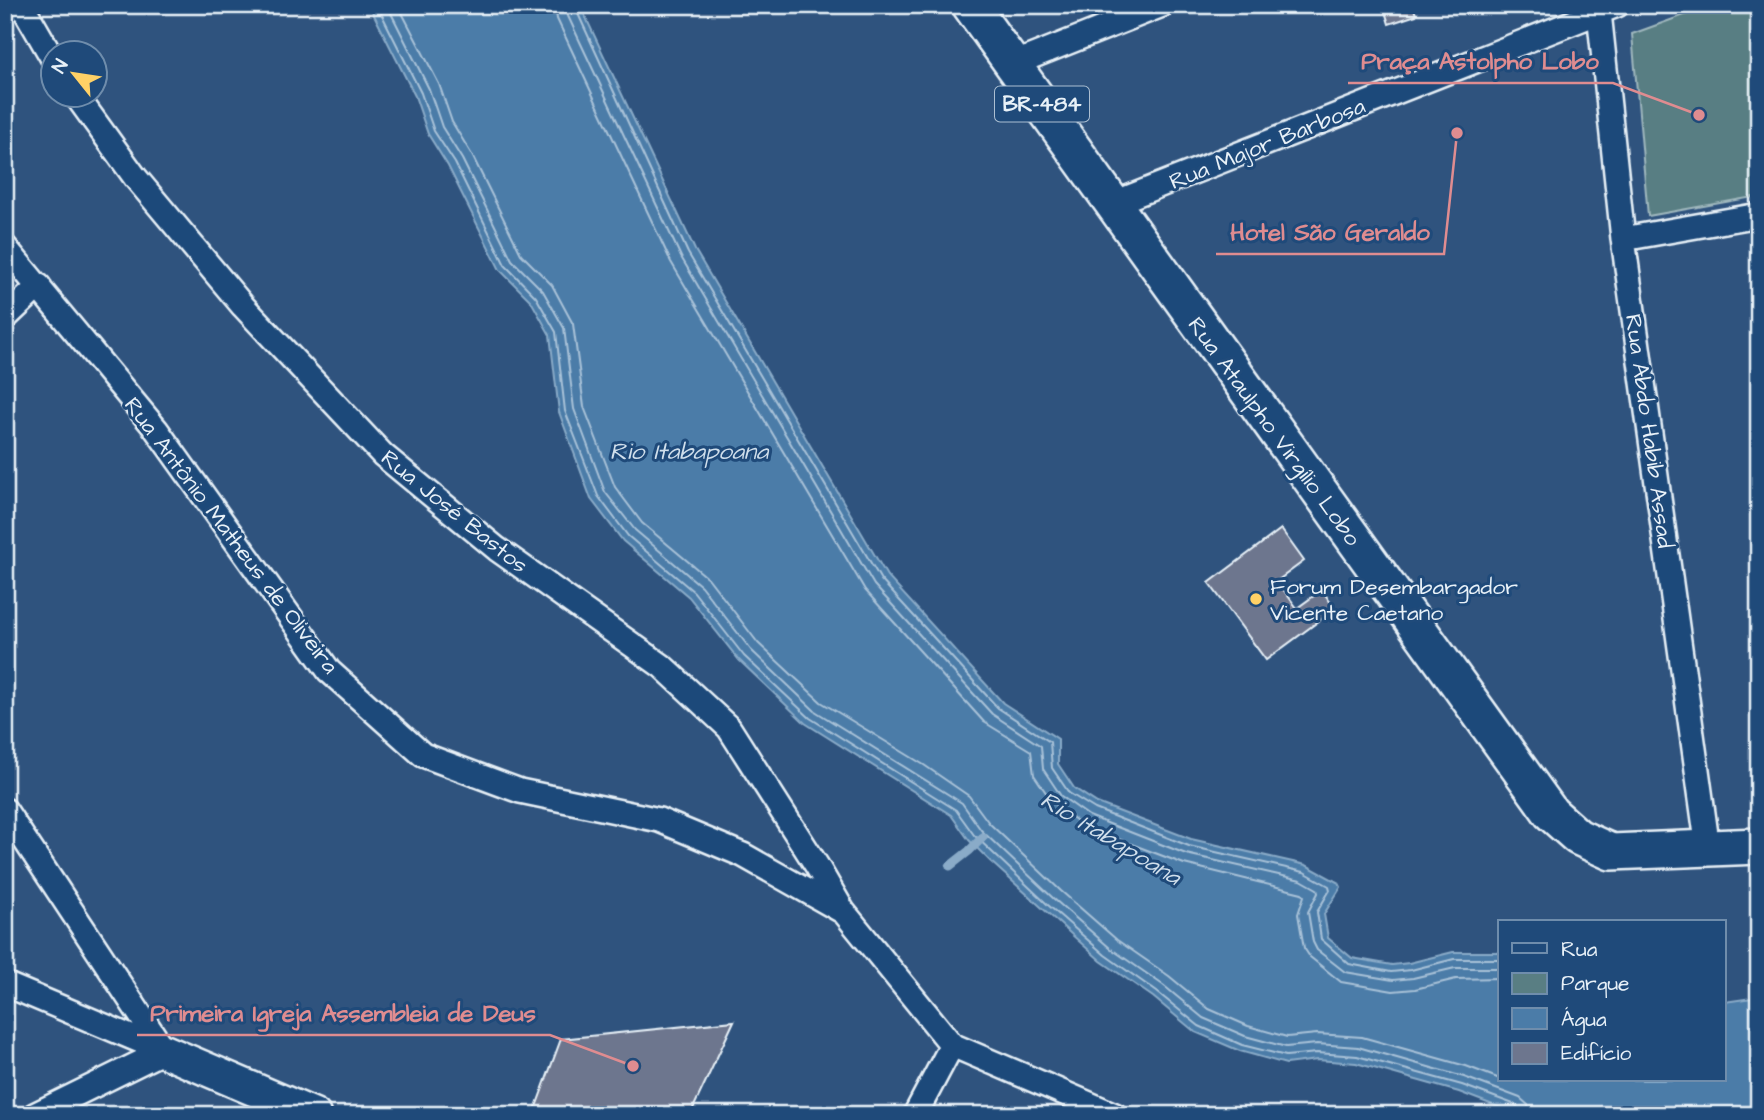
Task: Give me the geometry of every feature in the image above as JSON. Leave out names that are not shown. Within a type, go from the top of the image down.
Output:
[{"type":"main road","name":"Rua Ataulpho Virgílio Lobo","points":[[970,5],[1551,813],[1578,837],[1611,852],[1759,846]]},
{"type":"street","points":[[22,5],[41,38]]},
{"type":"street","points":[[1013,64],[1162,5]]},
{"type":"street","name":"Rua Major Barbosa","points":[[1112,204],[1608,9]]},
{"type":"street","name":"Rua Abdo Habib Assad","points":[[1608,9],[1623,239],[1708,849]]},
{"type":"street","name":"Rua José Bastos","points":[[85,108],[135,177],[243,306],[383,456],[497,548],[663,666],[729,729],[843,911]]},
{"type":"street","points":[[1623,239],[1759,215]]},
{"type":"street","name":"Rua Antônio Matheus de Oliveira","points":[[5,247],[156,429],[329,671],[423,755],[520,791],[659,820],[743,855],[843,911]]},
{"type":"street","points":[[5,318],[39,286]]},
{"type":"street","points":[[5,810],[164,1051]]},
{"type":"street","points":[[843,911],[952,1045],[1115,1115]]},
{"type":"street","points":[[5,984],[314,1115]]},
{"type":"street","points":[[915,1115],[952,1045]]},
{"type":"street","points":[[34,1115],[164,1051]]},
{"type":"green space","points":[[1712,5],[1759,5],[1759,196],[1648,216],[1632,34]]},
{"type":"water","name":"Rio Itabapoana","points":[[369,5],[580,5],[695,250],[887,576],[1003,703],[1058,739],[1058,764],[1074,788],[1097,803],[1191,839],[1306,865],[1339,883],[1341,887],[1324,914],[1328,938],[1352,958],[1392,965],[1453,952],[1498,952],[1498,1082],[1726,1082],[1726,1002],[1759,997],[1759,1115],[1519,1115],[1459,1092],[1356,1063],[1317,1060],[1286,1064],[1240,1051],[1195,1032],[1153,997],[1101,961],[990,861],[969,840],[951,815],[805,723],[739,660],[689,597],[623,541],[591,499],[559,412],[550,335],[531,301],[500,270],[448,166],[428,134],[415,96]]},
{"type":"building","points":[[1383,5],[1413,5],[1416,15],[1389,24]]},
{"type":"building","name":"Forum Desembargador Vicente Caetano","points":[[1281,529],[1304,561],[1277,581],[1297,608],[1322,590],[1335,609],[1266,660],[1209,583]]},
{"type":"building","points":[[734,1021],[690,1115],[533,1115],[561,1039]]},
{"type":"waterway","points":[[950,866],[983,837]]},
{"type":"place","name":"Praça Astolpho Lobo","points":[[1699,115]]},
{"type":"place","name":"Hotel São Geraldo","points":[[1457,133]]},
{"type":"place","name":"Forum Desembargador Vicente Caetano","points":[[1256,599]]},
{"type":"place","name":"Primeira Igreja Assembleia de Deus","points":[[633,1066]]}]
